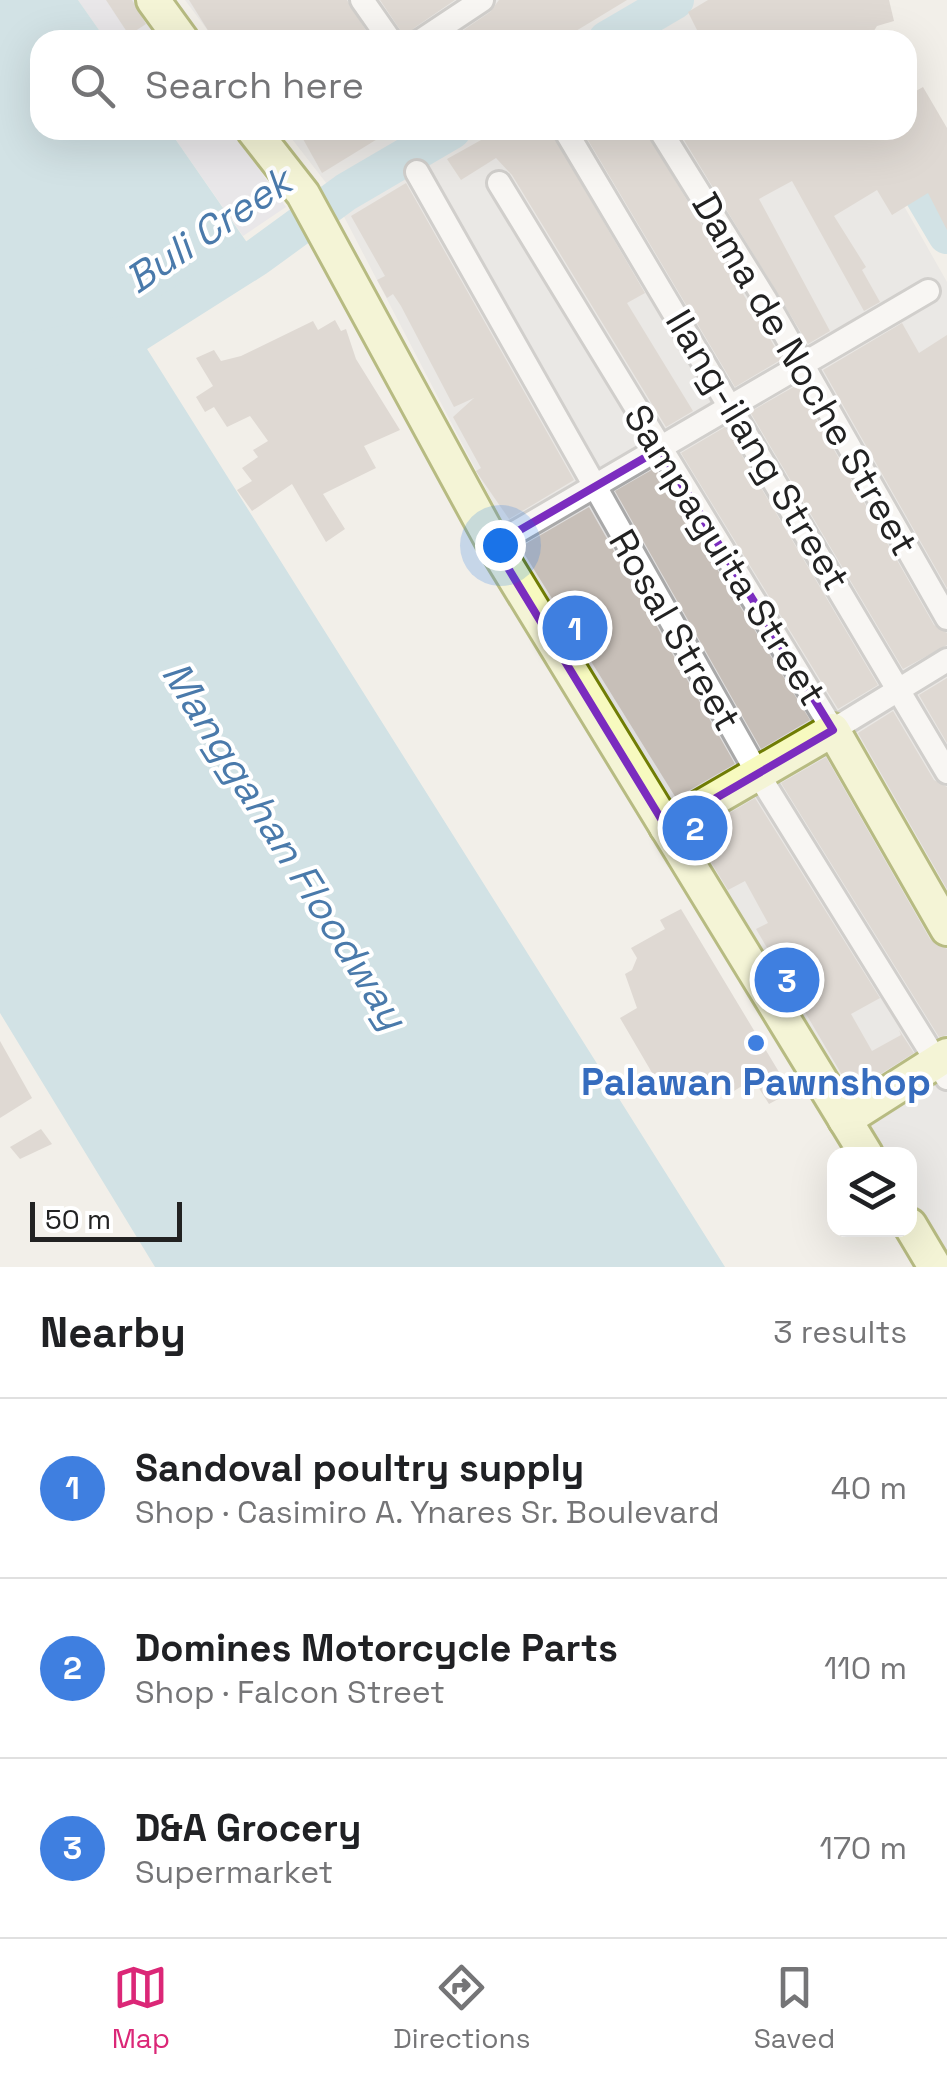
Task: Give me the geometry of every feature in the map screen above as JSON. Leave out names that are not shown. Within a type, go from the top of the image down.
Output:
[{"type":"main road","points":[[153,0],[175,30]]},
{"type":"main road","points":[[261,140],[303,194],[494,545],[862,1147]]},
{"type":"main road","points":[[666,826],[832,730]]},
{"type":"main road","name":"Sampaguita Street","points":[[832,730],[947,929]]},
{"type":"main road","points":[[845,1120],[944,1065]]},
{"type":"main road","points":[[917,1237],[935,1267]]},
{"type":"street","points":[[362,0],[383,30]]},
{"type":"street","points":[[437,30],[482,0]]},
{"type":"street","name":"Ilang-ilang Street","points":[[571,140],[947,772]]},
{"type":"street","name":"Dama de Noche Street","points":[[666,140],[947,618]]},
{"type":"street","name":"Rosal Street","points":[[417,172],[758,774],[944,1065]]},
{"type":"street","name":"Sampaguita Street","points":[[499,183],[832,730]]},
{"type":"street","points":[[494,545],[928,291]]},
{"type":"street","points":[[832,730],[947,660]]},
{"type":"highlighted area","points":[[660,449],[833,730],[666,827],[494,545]]},
{"type":"shaded area","points":[[78,0],[138,0],[159,30],[99,30]]},
{"type":"shaded area","points":[[185,0],[787,0],[804,30],[208,30]]},
{"type":"shaded area","points":[[176,140],[238,140],[286,207],[243,236]]},
{"type":"shaded area","points":[[293,140],[867,140],[947,282],[947,1257],[917,1208],[917,1147],[880,1147],[516,547],[327,184]]},
{"type":"water","name":"Manggahan Floodway","points":[[0,0],[78,0],[99,30],[30,30],[30,140],[176,140],[257,257],[137,333],[725,1267],[155,1267],[0,1013]]},
{"type":"building","points":[[106,0],[132,0],[146,24],[137,30],[126,30]]},
{"type":"building","points":[[189,0],[347,0],[366,30],[208,30]]},
{"type":"building","points":[[380,0],[455,0],[413,30],[400,30]]},
{"type":"building","points":[[499,0],[627,0],[578,30],[464,30],[490,12]]},
{"type":"building","points":[[708,0],[889,0],[894,21],[874,30],[697,30],[688,12]]},
{"type":"building","points":[[923,87],[947,128],[947,230],[928,193],[892,215],[877,190],[834,216],[866,267],[862,270],[880,302],[864,311],[792,181],[759,199],[830,331],[808,344],[684,140],[917,140],[917,90]]},
{"type":"building","points":[[304,140],[376,140],[322,173]]},
{"type":"building","points":[[481,140],[556,140],[645,293],[627,303],[693,411],[666,427],[512,175],[496,158],[461,180],[447,159]]},
{"type":"building","points":[[588,140],[651,140],[782,359],[735,387]]},
{"type":"building","points":[[406,183],[574,480],[509,519],[476,471],[481,468],[453,417],[474,398],[454,407],[401,306],[393,294],[387,298],[377,280],[385,276],[351,216]]},
{"type":"building","points":[[335,320],[341,331],[346,329],[356,359],[400,430],[364,446],[376,468],[323,494],[345,529],[326,542],[292,484],[252,511],[237,490],[252,481],[242,468],[258,457],[253,450],[268,441],[250,416],[227,427],[214,407],[205,412],[196,397],[213,386],[196,358],[214,350],[221,361],[241,356],[313,321],[318,330]]},
{"type":"building","points":[[902,323],[919,353],[947,335],[947,588],[823,370]]},
{"type":"building","points":[[797,385],[934,625],[947,633],[947,645],[903,669],[750,412]]},
{"type":"building","points":[[725,427],[878,685],[838,709],[681,453]]},
{"type":"building","points":[[655,468],[810,720],[761,749],[615,491]]},
{"type":"building","points":[[589,507],[735,764],[676,798],[520,547]]},
{"type":"building","points":[[947,678],[947,743],[919,695]]},
{"type":"building","points":[[893,711],[934,780],[947,787],[947,889],[858,733]]},
{"type":"building","points":[[826,757],[930,939],[947,949],[947,1035],[939,1037],[781,783]]},
{"type":"building","points":[[755,798],[880,998],[851,1014],[872,1051],[901,1035],[899,1030],[914,1053],[852,1092],[756,929],[768,923],[745,881],[728,890],[694,834]]},
{"type":"building","points":[[681,909],[791,1092],[769,1104],[753,1079],[734,1091],[727,1080],[705,1088],[699,1078],[665,1095],[620,1018],[637,1008],[625,974],[632,970],[637,958],[631,948],[665,929],[660,920]]},
{"type":"building","points":[[0,1041],[32,1098],[0,1118]]},
{"type":"building","points":[[41,1129],[52,1144],[20,1159],[10,1147]]},
{"type":"waterway","points":[[624,30],[675,0]]},
{"type":"waterway","name":"Buli Creek","points":[[0,355],[137,333],[257,257],[346,192],[435,140]]},
{"type":"waterway","points":[[891,140],[947,235]]},
{"type":"place","name":"Sandoval poultry supply","points":[[575,628]]},
{"type":"place","name":"Domines Motorcycle Parts","points":[[695,828]]},
{"type":"place","name":"D&A Grocery","points":[[787,980]]},
{"type":"place","name":"Palawan Pawnshop","points":[[756,1043]]}]
